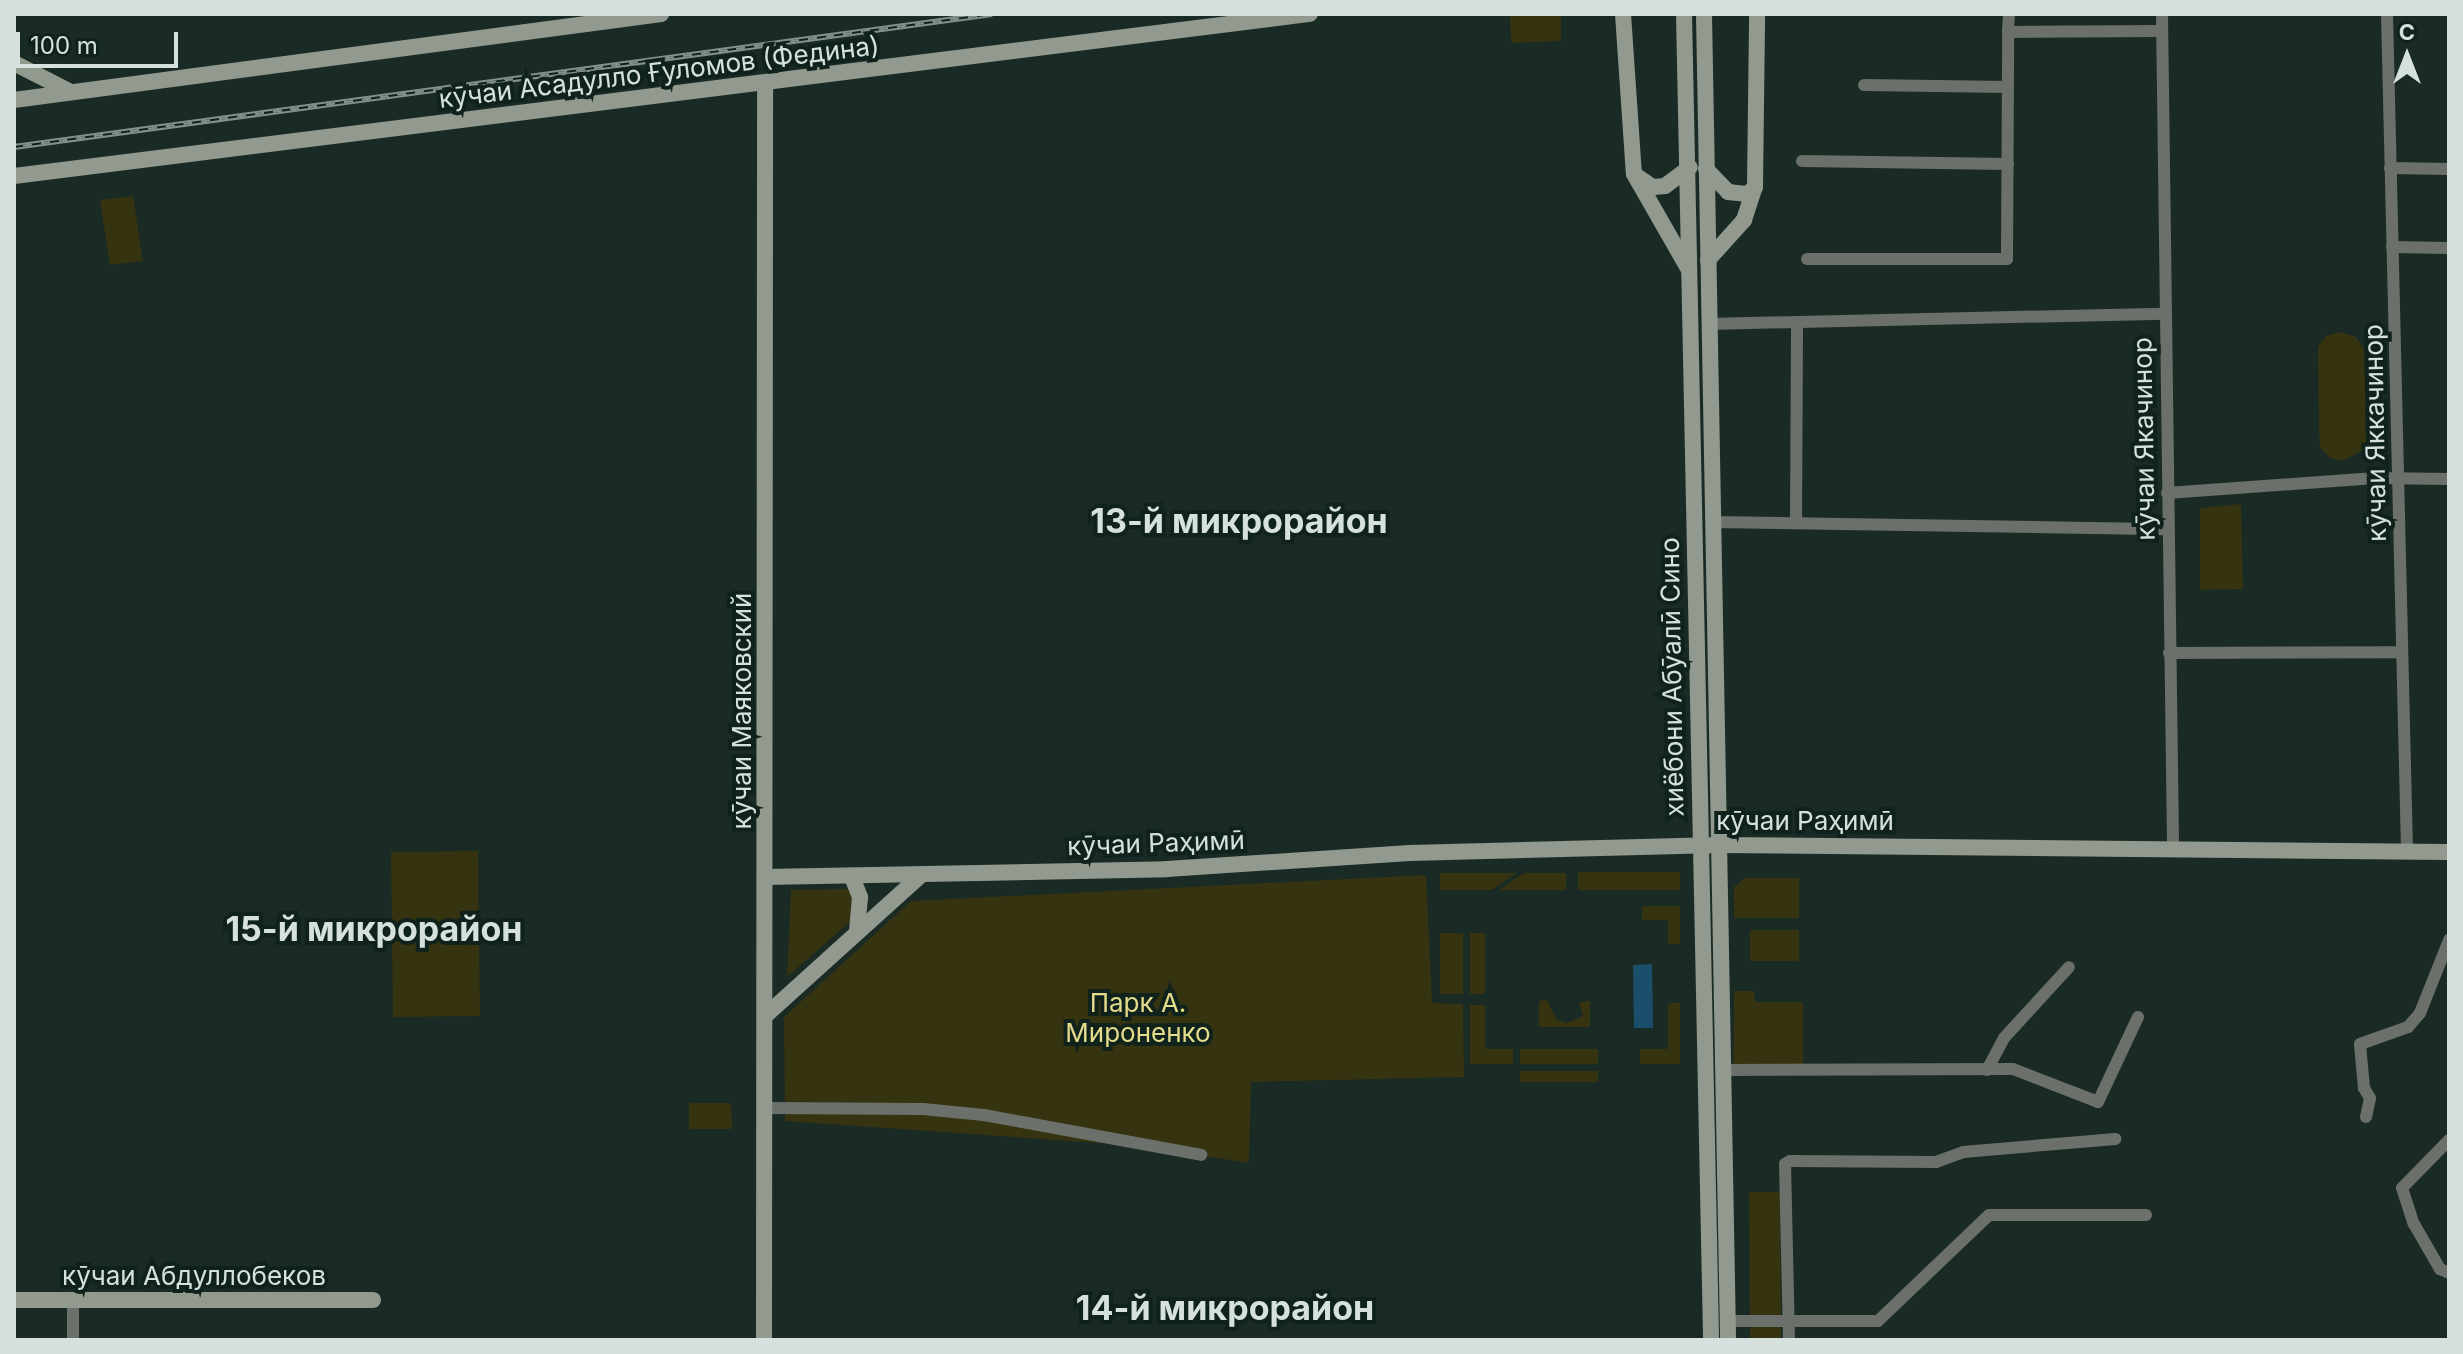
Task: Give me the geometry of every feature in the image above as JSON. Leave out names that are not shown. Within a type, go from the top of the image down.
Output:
[{"type":"street","name":"кӯчаи Асадулло Ғуломов (Федина)","points":[[14,100],[661,14]]},
{"type":"street","name":"кӯчаи Асадулло Ғуломов (Федина)","points":[[14,176],[1310,14]]},
{"type":"street","points":[[1623,14],[1634,174],[1689,271]]},
{"type":"street","name":"хиёбони Абӯалӣ Сино","points":[[1684,14],[1708,260],[1728,1340]]},
{"type":"street","name":"хиёбони Абӯалӣ Сино","points":[[1704,14],[1698,168],[1689,271],[1711,1340]]},
{"type":"street","points":[[1708,260],[1744,220],[1755,187],[1757,14]]},
{"type":"street","points":[[1807,259],[2007,259],[2009,14]]},
{"type":"street","name":"кӯчаи Якачинор","points":[[2162,14],[2173,846]]},
{"type":"street","name":"кӯчаи Яккачинор","points":[[2387,14],[2407,851]]},
{"type":"street","points":[[2008,32],[2162,31]]},
{"type":"street","points":[[14,63],[71,92]]},
{"type":"street","name":"кӯчаи Маяковский","points":[[764,1340],[765,83]]},
{"type":"street","points":[[1864,85],[2008,87]]},
{"type":"street","points":[[1802,161],[2008,164]]},
{"type":"street","points":[[1634,174],[1653,187],[1665,186],[1698,168],[1728,192],[1748,194],[1755,187]]},
{"type":"street","points":[[2390,168],[2449,169]]},
{"type":"street","points":[[2392,247],[2449,248]]},
{"type":"street","points":[[1708,324],[1797,325],[2164,314]]},
{"type":"street","points":[[1796,523],[1797,325]]},
{"type":"street","points":[[2167,493],[2398,478],[2449,479]]},
{"type":"street","points":[[1712,522],[2167,529]]},
{"type":"street","points":[[2169,653],[2402,652]]},
{"type":"street","name":"кӯчаи Раҳимӣ","points":[[765,877],[1167,869],[1492,847],[2173,846],[2449,852]]},
{"type":"street","points":[[765,1016],[921,875]]},
{"type":"street","points":[[852,877],[860,897],[857,930]]},
{"type":"street","points":[[2366,1117],[2370,1098],[2364,1088],[2360,1044],[2408,1027],[2420,1013],[2449,940]]},
{"type":"street","points":[[1987,1070],[2004,1038],[2069,967]]},
{"type":"street","points":[[1723,1070],[2013,1069],[2098,1102],[2138,1017]]},
{"type":"street","points":[[765,1108],[923,1109],[984,1115],[1201,1155]]},
{"type":"street","points":[[1789,1340],[1785,1164],[1790,1161],[1936,1162],[1963,1152],[2115,1139]]},
{"type":"street","points":[[2449,1140],[2402,1188],[2414,1224],[2440,1269],[2449,1273]]},
{"type":"street","points":[[1727,1321],[1878,1321],[1989,1215],[2146,1215]]},
{"type":"street","name":"кӯчаи Абдуллобеков","points":[[14,1300],[373,1300]]},
{"type":"street","points":[[73,1301],[73,1340]]},
{"type":"green space","points":[[1510,14],[1561,14],[1561,41],[1511,43]]},
{"type":"green space","points":[[133,196],[143,261],[110,265],[100,200]]},
{"type":"green space","points":[[2340,332],[2356,337],[2364,349],[2367,422],[2366,448],[2343,461],[2330,458],[2320,447],[2319,425],[2318,347],[2326,336]]},
{"type":"green space","points":[[2241,504],[2243,589],[2200,590],[2200,508]]},
{"type":"green space","points":[[478,851],[480,1016],[393,1017],[391,852]]},
{"type":"green space","points":[[1578,872],[1680,872],[1680,890],[1578,890]]},
{"type":"green space","points":[[1440,873],[1517,873],[1492,890],[1440,890]]},
{"type":"green space","points":[[1524,873],[1566,873],[1566,890],[1499,890]]},
{"type":"green space","name":"Парк А. Мироненко","points":[[1426,875],[1432,1003],[1463,1004],[1464,1077],[1251,1082],[1249,1163],[1143,1146],[785,1121],[784,1017],[911,901]]},
{"type":"green space","points":[[1745,878],[1799,878],[1799,918],[1734,918],[1734,887]]},
{"type":"green space","points":[[849,889],[857,896],[852,920],[787,977],[791,890]]},
{"type":"green space","points":[[1642,906],[1680,906],[1680,944],[1668,944],[1668,920],[1642,920]]},
{"type":"green space","points":[[1750,930],[1799,930],[1799,961],[1750,961]]},
{"type":"green space","points":[[1440,933],[1463,933],[1463,994],[1440,994]]},
{"type":"green space","points":[[1470,933],[1485,933],[1485,994],[1470,994]]},
{"type":"green space","points":[[1734,991],[1754,991],[1755,1002],[1803,1002],[1803,1065],[1734,1065]]},
{"type":"green space","points":[[1547,1000],[1557,1020],[1567,1023],[1583,1016],[1579,1002],[1590,1001],[1590,1027],[1539,1027],[1539,1001]]},
{"type":"green space","points":[[1668,1003],[1680,1003],[1680,1064],[1640,1064],[1640,1049],[1668,1049]]},
{"type":"green space","points":[[1470,1005],[1485,1005],[1485,1049],[1513,1049],[1513,1064],[1470,1064]]},
{"type":"green space","points":[[1520,1049],[1598,1049],[1598,1064],[1520,1064]]},
{"type":"green space","points":[[1520,1071],[1598,1071],[1598,1082],[1520,1082]]},
{"type":"green space","points":[[689,1103],[731,1103],[732,1129],[689,1129]]},
{"type":"green space","points":[[1749,1192],[1780,1192],[1781,1340],[1750,1340]]},
{"type":"water","points":[[1652,964],[1653,1028],[1634,1028],[1633,965]]},
{"type":"railway","points":[[14,147],[992,14]]},
{"type":"district","name":"13-й микрорайон","points":[[1239,521]]},
{"type":"district","name":"15-й микрорайон","points":[[374,929]]},
{"type":"district","name":"14-й микрорайон","points":[[1225,1308]]}]
